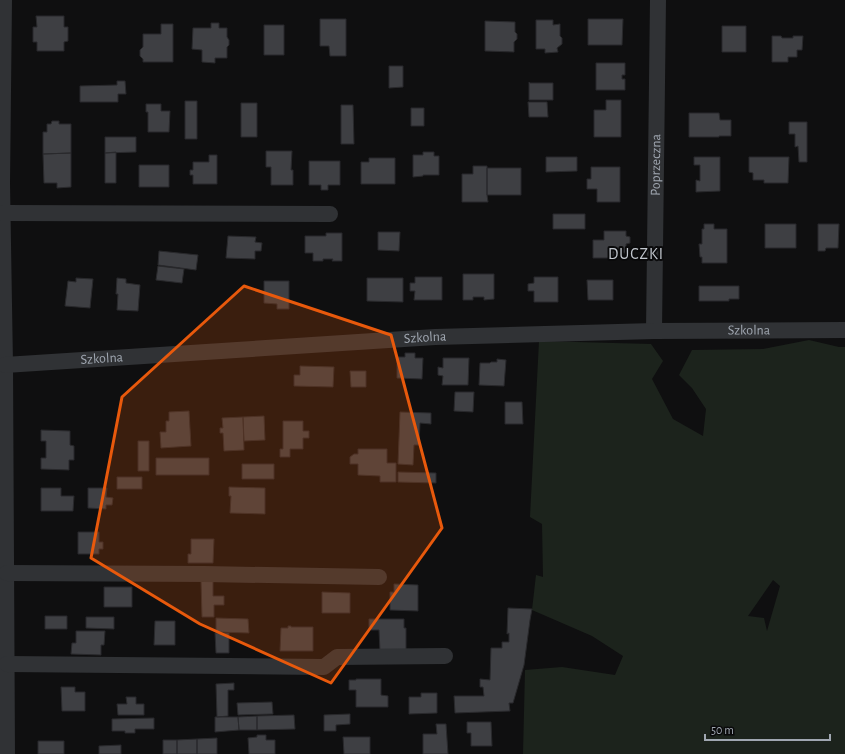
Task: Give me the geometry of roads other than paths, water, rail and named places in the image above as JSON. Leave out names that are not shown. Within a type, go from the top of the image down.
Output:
[{"type":"street","points":[[4,0],[2,213],[6,365],[7,754]]},
{"type":"street","name":"Poprzeczna","points":[[654,331],[658,0]]},
{"type":"street","points":[[2,213],[330,214]]},
{"type":"street","name":"Szkolna","points":[[6,365],[434,337],[654,331],[845,330]]},
{"type":"street","points":[[7,573],[380,577]]},
{"type":"street","points":[[7,664],[324,667],[337,657],[445,656]]},
{"type":"district","name":"DUCZKI","points":[[636,254]]}]
